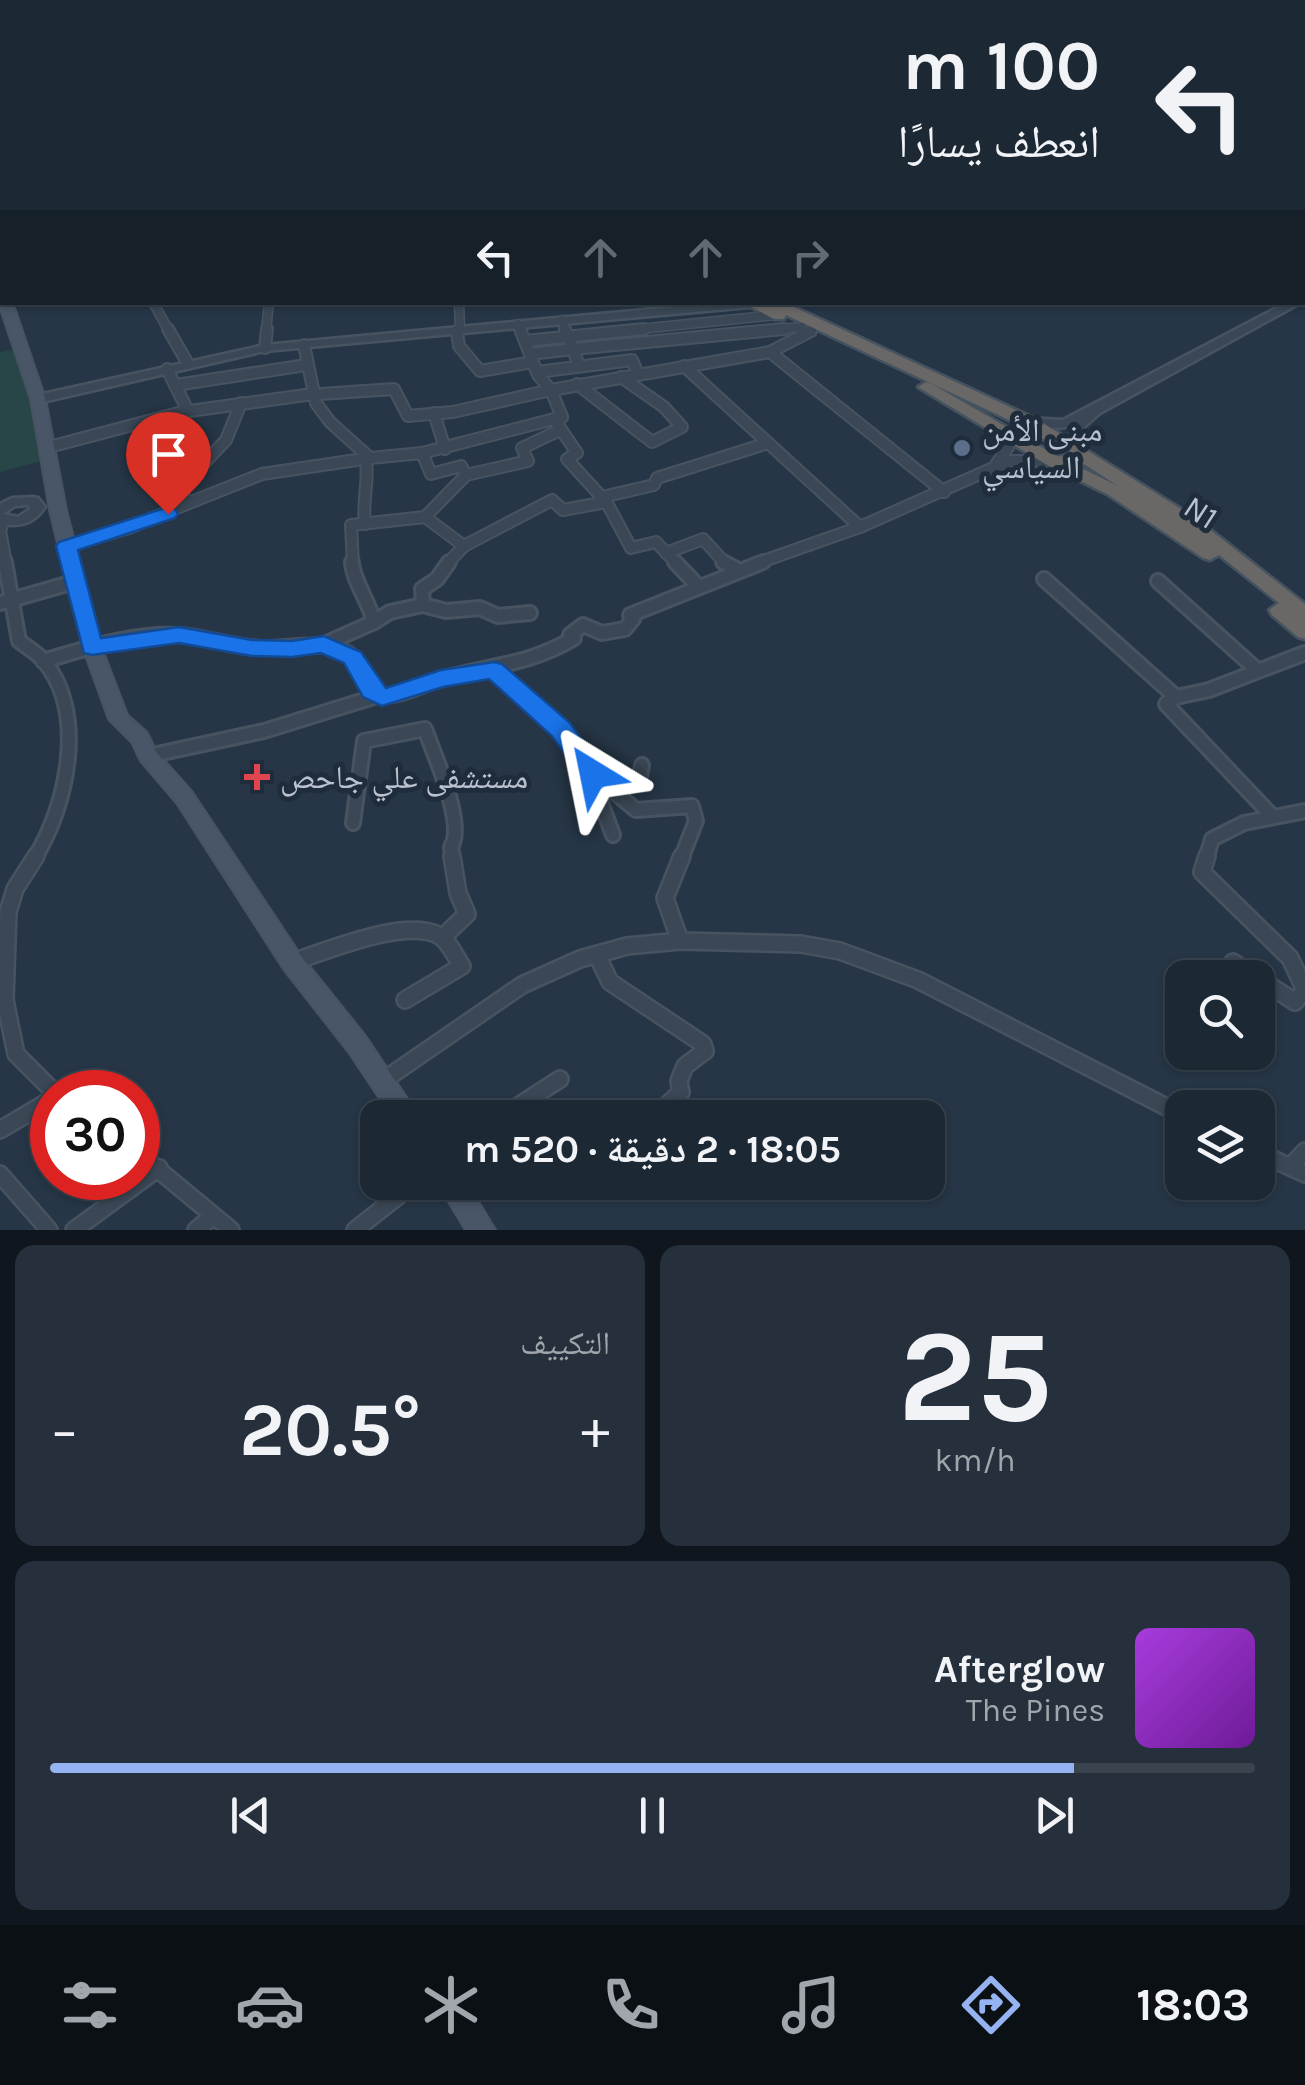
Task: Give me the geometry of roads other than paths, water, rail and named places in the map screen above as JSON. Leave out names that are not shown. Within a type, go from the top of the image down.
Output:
[{"type":"highway","name":"N1","points":[[773,309],[806,329],[900,370],[1003,434],[1112,490],[1213,556],[1305,632]]},
{"type":"highway","name":"N1","points":[[773,309],[1026,422],[1187,521],[1305,614]]},
{"type":"highway","points":[[1003,434],[1000,427],[1006,421],[1026,422]]},
{"type":"highway","points":[[1053,461],[1075,463],[1080,458],[1074,450]]},
{"type":"main road","points":[[6,305],[38,399],[74,582],[92,647],[119,720],[140,738],[148,756],[184,798],[292,962],[397,1100]]},
{"type":"main road","points":[[462,1200],[482,1230]]},
{"type":"street","points":[[155,305],[188,364]]},
{"type":"street","points":[[266,348],[268,305]]},
{"type":"street","points":[[458,305],[460,346],[480,371],[533,362],[573,349],[806,329]]},
{"type":"street","points":[[38,399],[266,348],[727,305]]},
{"type":"street","points":[[1026,422],[1065,424],[1293,305]]},
{"type":"street","points":[[525,341],[773,309]]},
{"type":"street","points":[[562,320],[579,366]]},
{"type":"street","points":[[518,324],[562,417]]},
{"type":"street","points":[[408,416],[494,405],[577,384],[770,352],[806,329]]},
{"type":"street","points":[[304,345],[310,395],[324,416],[362,443],[368,458],[370,487],[363,505],[366,524]]},
{"type":"street","points":[[770,352],[944,492]]},
{"type":"street","points":[[533,362],[579,366],[632,360],[638,374]]},
{"type":"street","points":[[176,385],[306,365]]},
{"type":"street","points":[[684,366],[860,527]]},
{"type":"street","points":[[167,369],[183,412],[183,423],[176,434],[178,457],[194,472]]},
{"type":"street","points":[[577,384],[652,442],[682,427],[664,408],[622,377]]},
{"type":"street","points":[[48,447],[183,412],[310,395],[394,389],[408,416]]},
{"type":"street","points":[[189,503],[179,490],[226,442],[239,423],[240,403]]},
{"type":"street","points":[[1074,450],[1076,428],[1096,410]]},
{"type":"street","points":[[434,413],[445,450]]},
{"type":"street","points":[[402,430],[408,416]]},
{"type":"street","points":[[562,417],[556,422],[577,452],[567,459],[581,482],[604,500],[631,548],[656,542],[698,585]]},
{"type":"street","points":[[66,546],[130,528],[262,474],[445,450],[562,417]]},
{"type":"street","points":[[374,622],[368,597],[353,575],[351,525],[425,517],[466,474],[528,461],[522,448],[560,430]]},
{"type":"street","points":[[984,475],[1008,451],[1010,446],[1003,434]]},
{"type":"street","points":[[423,605],[422,589],[437,579],[438,572],[464,546],[552,500],[564,510],[604,500],[654,485],[656,478],[674,471],[765,444]]},
{"type":"street","points":[[422,454],[432,474],[461,466],[466,474]]},
{"type":"street","points":[[148,756],[197,750],[257,735],[377,696],[393,697],[441,679],[494,670],[548,654],[574,638],[570,635],[583,626],[602,633],[625,629],[633,619],[630,615],[698,585],[860,527],[1009,461],[1053,461]]},
{"type":"street","points":[[6,510],[56,501]]},
{"type":"street","points":[[6,510],[25,519],[56,501]]},
{"type":"street","points":[[6,510],[0,530],[6,601],[19,642],[43,661],[62,698],[68,746],[65,778],[44,842],[11,898],[0,968],[3,1022],[16,1054],[30,1070]]},
{"type":"street","points":[[425,517],[440,532],[464,546]]},
{"type":"street","points":[[666,553],[703,538],[724,563],[738,570]]},
{"type":"street","points":[[1044,579],[1176,697]]},
{"type":"street","points":[[6,601],[74,582]]},
{"type":"street","points":[[1158,582],[1257,670]]},
{"type":"street","points":[[43,661],[92,647],[179,635],[252,648],[292,649],[324,644],[390,612],[423,605],[447,612],[474,606],[494,611],[498,616],[530,613]]},
{"type":"street","points":[[324,644],[352,658],[377,696]]},
{"type":"street","points":[[1272,817],[1166,704],[1176,697],[1209,690],[1305,654]]},
{"type":"street","points":[[494,670],[574,744],[603,789],[636,810],[692,806],[696,821],[665,898],[680,940]]},
{"type":"street","points":[[353,823],[364,741],[425,729],[453,812],[456,838],[452,848],[458,892],[467,914],[443,937]]},
{"type":"street","points":[[603,789],[640,776],[642,765]]},
{"type":"street","points":[[603,789],[605,823],[613,835]]},
{"type":"street","points":[[1275,989],[1295,1002],[1304,990],[1302,972],[1202,872],[1212,839],[1244,823],[1305,811]]},
{"type":"street","points":[[292,962],[391,934],[430,932],[443,937],[462,966],[405,1000]]},
{"type":"street","points":[[384,1080],[522,986],[597,954],[680,940],[802,944],[840,951],[918,980],[1165,1105]]},
{"type":"street","points":[[597,954],[610,982],[702,1044],[705,1051],[685,1066],[679,1081],[680,1092],[672,1100]]},
{"type":"street","points":[[534,1100],[560,1079]]},
{"type":"street","points":[[0,1130],[30,1111]]},
{"type":"street","points":[[1275,1160],[1298,1170],[1305,1151]]},
{"type":"street","points":[[160,1169],[231,1230]]},
{"type":"street","points":[[0,1174],[49,1230]]},
{"type":"street","points":[[74,1230],[115,1200]]},
{"type":"street","points":[[354,1230],[393,1200]]},
{"type":"street","points":[[196,1230],[213,1216]]},
{"type":"place","name":"مبنى الأمن السياسي","points":[[962,448]]},
{"type":"place","name":"مستشفى علي جاحص","points":[[257,777]]}]
